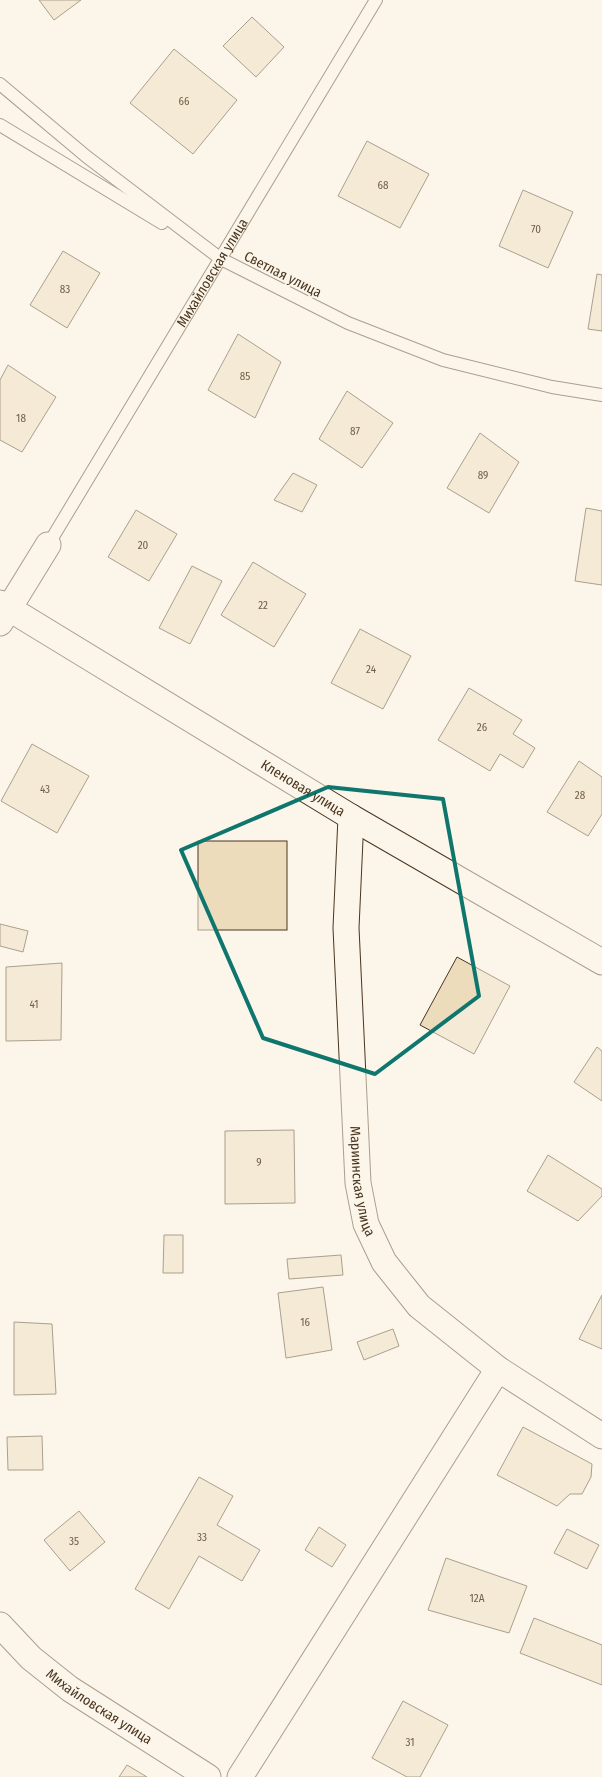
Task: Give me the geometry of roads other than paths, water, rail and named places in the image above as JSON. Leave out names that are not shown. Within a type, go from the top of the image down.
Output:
[{"type":"street","points":[[3,611],[48,545]]},
{"type":"street","name":"Кленовая улица","points":[[3,611],[351,817],[602,962]]},
{"type":"street","name":"Мариинская улица","points":[[351,817],[346,928],[358,1183],[366,1224],[384,1262],[420,1306],[498,1369],[602,1436]]},
{"type":"street","points":[[240,1777],[498,1369]]},
{"type":"street","name":"Михайловская улица","points":[[0,1625],[31,1658],[70,1689],[208,1777]]},
{"type":"lane","name":"Михайловская улица","points":[[48,545],[222,260],[376,0]]},
{"type":"lane","name":"Светлая улица","points":[[0,84],[87,157],[222,260],[348,323],[443,360],[552,387],[602,395]]},
{"type":"lane","points":[[0,125],[222,260]]}]
